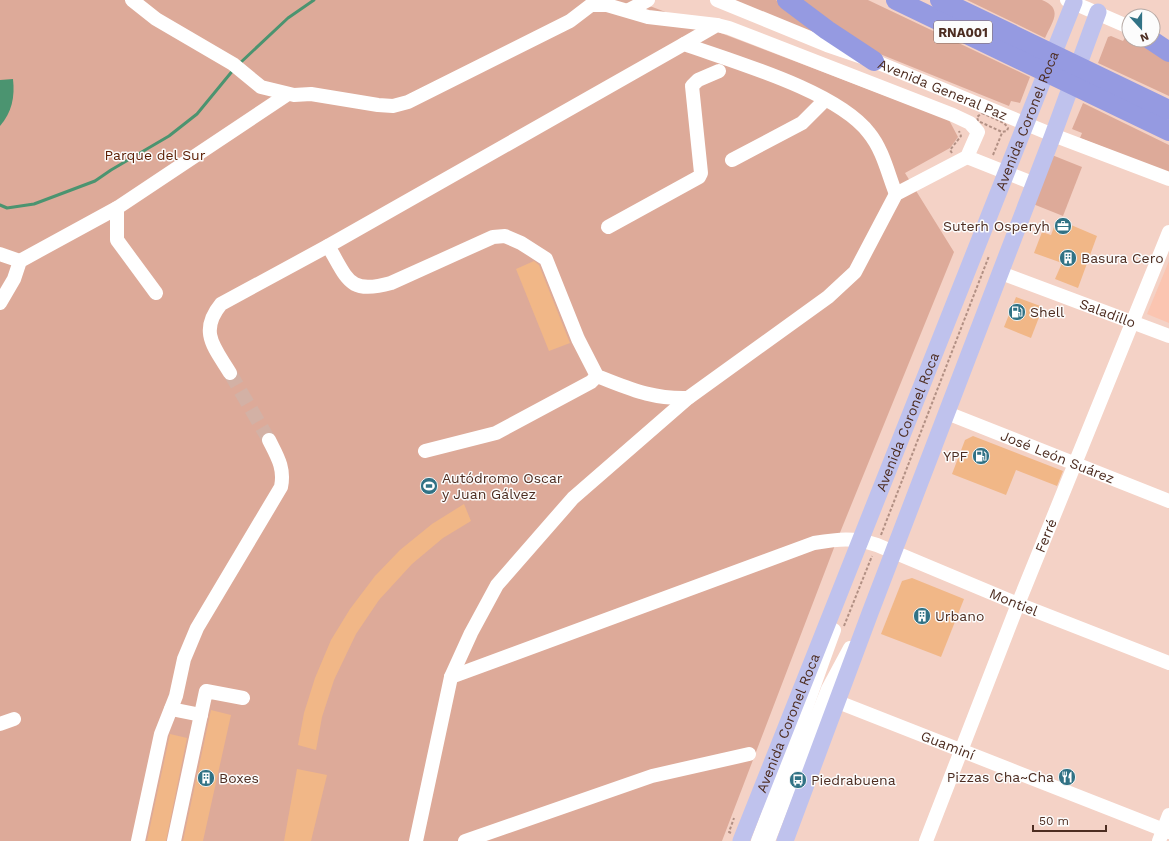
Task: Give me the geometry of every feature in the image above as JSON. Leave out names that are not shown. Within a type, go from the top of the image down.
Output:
[{"type":"highway","points":[[787,0],[827,30],[874,61]]},
{"type":"highway","name":"RNA001","points":[[896,0],[1033,56],[1094,84],[1169,110]]},
{"type":"highway","name":"RNA001","points":[[940,0],[1033,56]]},
{"type":"highway","name":"RNA001","points":[[1094,84],[1169,131]]},
{"type":"main road","name":"Avenida Coronel Roca","points":[[741,841],[1072,1]]},
{"type":"main road","name":"Avenida Coronel Roca","points":[[785,841],[870,613],[1053,135],[1098,6]]},
{"type":"street","points":[[132,0],[156,19],[236,67],[261,87],[288,94],[311,94],[378,105],[393,106],[408,102],[562,25],[591,6],[607,5],[629,10],[648,17],[730,28],[959,118],[970,123],[978,132],[962,159],[896,194],[855,272],[828,297],[688,398],[573,498],[498,585],[471,633],[451,677],[416,841]]},
{"type":"street","points":[[629,10],[648,0]]},
{"type":"street","name":"Avenida General Paz","points":[[717,0],[874,61],[1053,135],[1169,179]]},
{"type":"street","points":[[1072,1],[1098,6],[1121,22]]},
{"type":"street","points":[[230,373],[212,343],[209,334],[209,324],[213,314],[221,304],[328,246],[684,44],[714,25],[729,13],[742,10]]},
{"type":"street","points":[[684,44],[770,74],[799,86],[825,100],[859,122],[876,142],[896,194]]},
{"type":"street","points":[[608,227],[699,177],[700,173],[691,95],[692,86],[698,80],[719,71]]},
{"type":"street","points":[[0,303],[14,279],[20,261],[117,208],[288,94]]},
{"type":"street","points":[[732,160],[802,123],[825,100]]},
{"type":"street","points":[[959,118],[974,102]]},
{"type":"street","points":[[962,159],[1005,172],[1034,184]]},
{"type":"street","points":[[117,208],[117,240],[156,293]]},
{"type":"street","name":"Ferré","points":[[926,841],[1018,604],[1169,232]]},
{"type":"street","points":[[328,246],[351,282],[360,288],[368,288],[392,283],[493,237],[504,236],[522,243],[546,259],[578,339],[597,376],[644,394],[665,399],[688,398]]},
{"type":"street","points":[[0,254],[20,261]]},
{"type":"street","name":"Saladillo","points":[[1003,267],[1169,336]]},
{"type":"street","points":[[425,451],[496,433],[591,382],[597,376]]},
{"type":"street","name":"José León Suárez","points":[[947,413],[1075,462],[1169,501]]},
{"type":"street","points":[[138,841],[161,734],[176,696],[184,659],[197,628],[281,487],[283,477],[282,467],[269,440]]},
{"type":"street","points":[[451,677],[814,543],[860,539],[854,574],[758,841]]},
{"type":"street","name":"Montiel","points":[[860,539],[1018,604],[1169,663]]},
{"type":"street","points":[[768,841],[828,689],[870,613]]},
{"type":"street","points":[[174,841],[206,691],[243,698]]},
{"type":"street","name":"Guaminí","points":[[838,702],[1164,834]]},
{"type":"street","points":[[171,709],[201,715]]},
{"type":"street","points":[[0,724],[14,718]]},
{"type":"street","points":[[465,841],[652,776],[749,754]]},
{"type":"street","points":[[1164,834],[1169,814]]},
{"type":"path","points":[[959,118],[955,126],[961,136],[956,146],[950,150],[962,159]]},
{"type":"path","points":[[844,627],[992,249]]},
{"type":"path","points":[[989,256],[1003,267]]},
{"type":"shaded area","points":[[13,79],[14,92],[12,104],[0,126],[0,80]]},
{"type":"shaded area","points":[[1169,261],[1169,323],[1147,314]]},
{"type":"green space","name":"Autódromo Oscar y Juan Gálvez","points":[[0,0],[634,0],[949,120],[958,137],[950,148],[905,173],[954,252],[837,540],[722,841],[0,841]]},
{"type":"green space","points":[[729,0],[776,0],[833,41]]},
{"type":"green space","points":[[792,0],[868,0],[1030,77],[1020,103],[1011,101],[1009,106],[865,48]]},
{"type":"green space","points":[[967,0],[1042,0],[1053,7],[1053,21],[1045,38]]},
{"type":"green space","points":[[1111,36],[1121,40],[1121,48],[1152,48],[1169,56],[1169,96],[1098,63],[1108,37]]},
{"type":"green space","points":[[1083,103],[1169,145],[1169,173],[1080,138],[1082,133],[1072,129]]},
{"type":"green space","points":[[1052,155],[1082,167],[1063,216],[1033,204]]},
{"type":"building","name":"Basura Cero","points":[[1057,219],[1097,236],[1078,288],[1055,279],[1062,263],[1034,253],[1042,232],[1051,235]]},
{"type":"building","points":[[534,261],[539,265],[570,343],[549,351],[516,269]]},
{"type":"building","points":[[1016,297],[1043,307],[1031,338],[1004,327]]},
{"type":"building","points":[[973,436],[1063,471],[1057,486],[1016,470],[1006,495],[952,474],[965,440]]},
{"type":"building","points":[[464,504],[471,521],[443,538],[412,564],[379,600],[356,634],[334,680],[322,717],[316,750],[298,745],[304,713],[315,678],[331,640],[350,609],[375,576],[400,550],[432,524]]},
{"type":"building","name":"Urbano","points":[[912,578],[964,599],[941,657],[881,634],[902,581]]},
{"type":"building","name":"Boxes","points":[[211,710],[231,715],[203,841],[183,841]]},
{"type":"building","points":[[170,734],[187,738],[166,841],[147,841]]},
{"type":"building","points":[[297,769],[327,775],[311,841],[284,841]]},
{"type":"waterway","points":[[239,64],[288,18],[314,0]]},
{"type":"waterway","points":[[0,205],[7,208],[34,204],[95,181],[169,136],[197,114],[234,69]]},
{"type":"tunnel","points":[[230,373],[269,440]]},
{"type":"place","name":"Suterh Osperyh","points":[[1063,226]]},
{"type":"place","name":"Basura Cero","points":[[1068,258]]},
{"type":"place","name":"Shell","points":[[1017,312]]},
{"type":"place","name":"YPF","points":[[981,456]]},
{"type":"place","name":"Autódromo Oscar y Juan Gálvez","points":[[429,486]]},
{"type":"place","name":"Urbano","points":[[922,616]]},
{"type":"place","name":"Pizzas Cha~Cha","points":[[1067,777]]},
{"type":"place","name":"Boxes","points":[[206,778]]},
{"type":"place","name":"Piedrabuena","points":[[798,780]]},
{"type":"park label","name":"Parque del Sur","points":[[155,155]]}]
